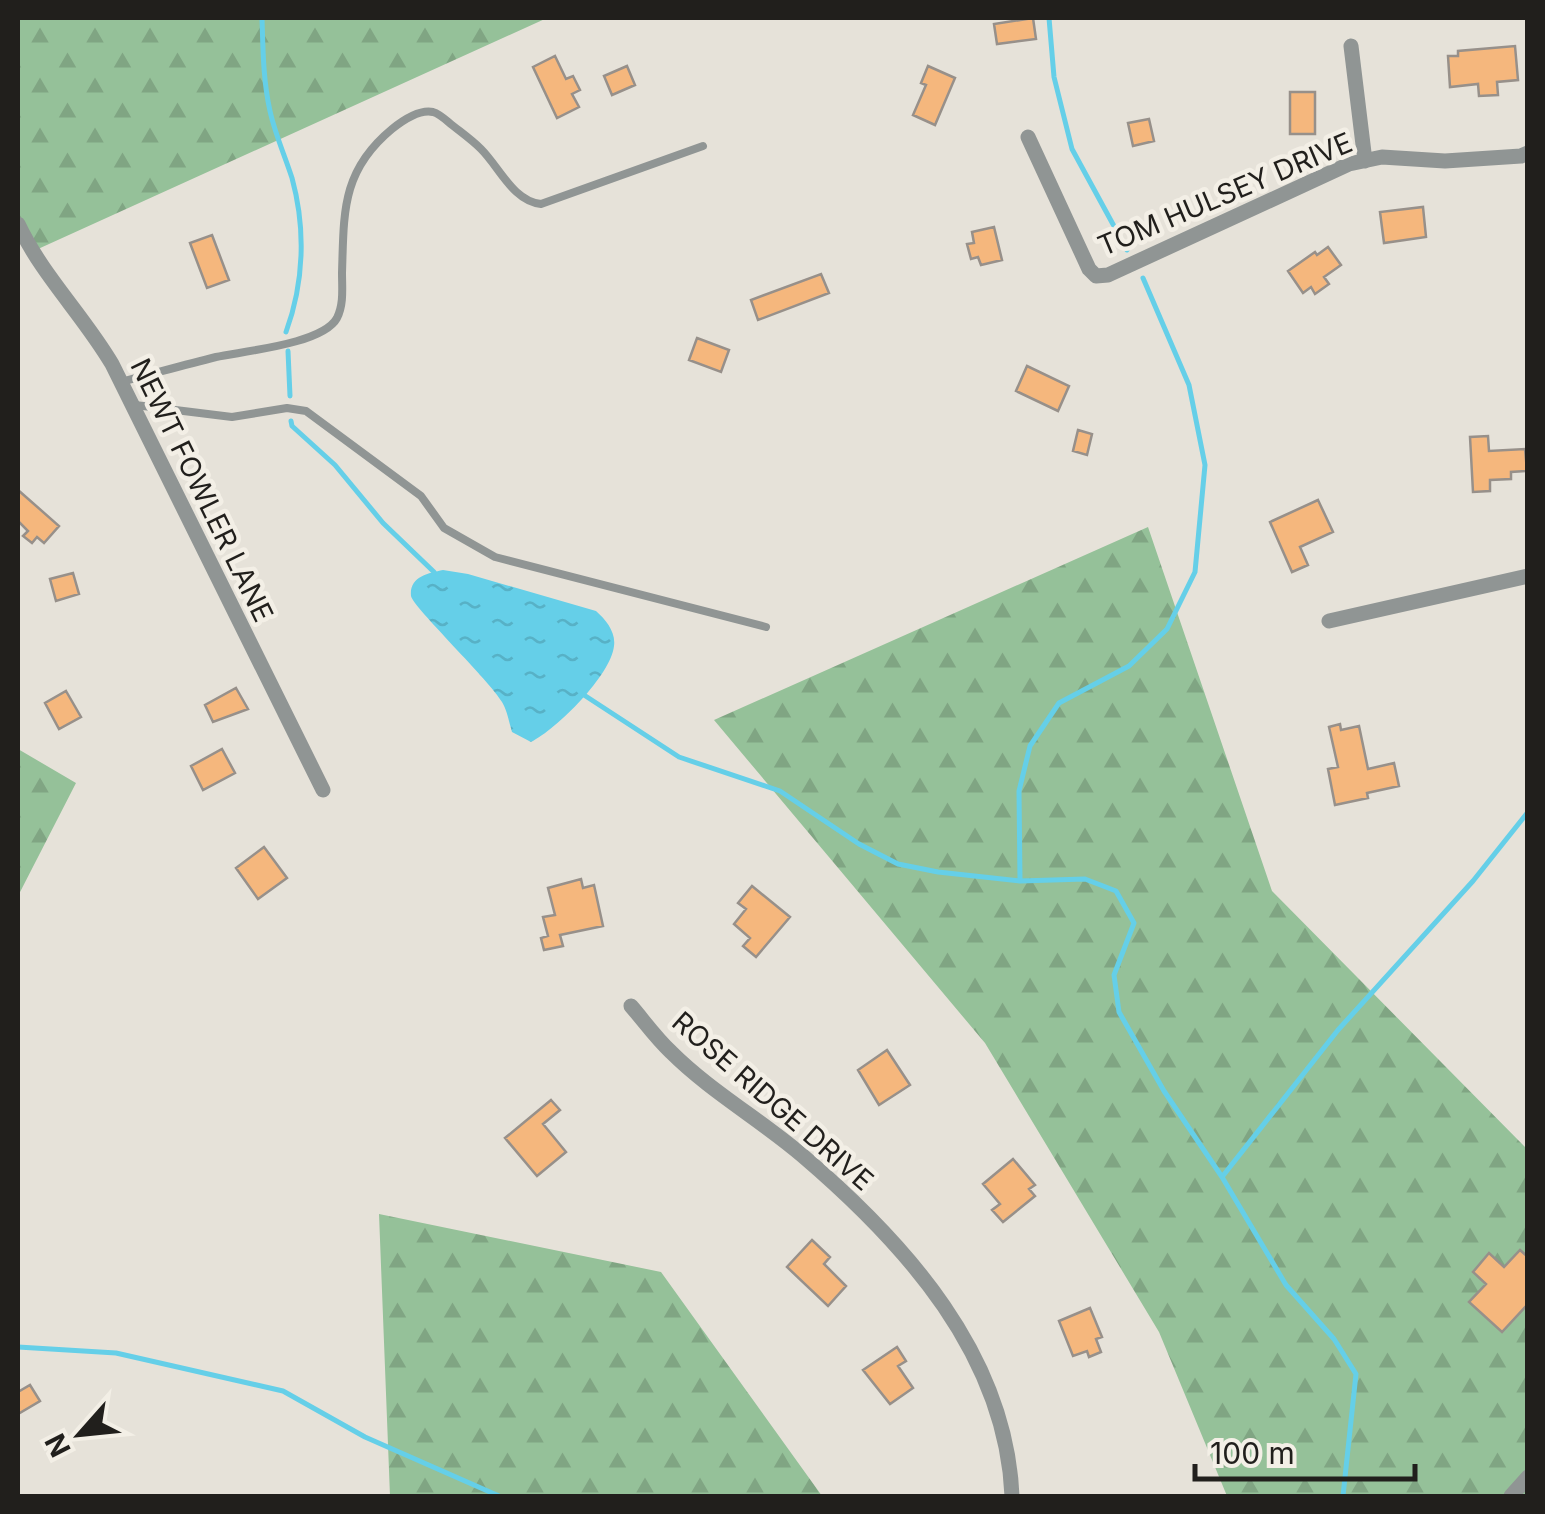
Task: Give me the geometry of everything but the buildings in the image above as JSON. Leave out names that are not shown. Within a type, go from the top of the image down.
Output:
[{"type":"street","points":[[1351,46],[1364,161]]},
{"type":"street","name":"TOM HULSEY DRIVE","points":[[1028,138],[1088,269],[1096,276],[1108,276],[1288,190],[1364,161],[1382,157],[1444,161],[1528,153]]},
{"type":"street","name":"NEWT FOWLER LANE","points":[[18,224],[50,278],[99,342],[323,790]]},
{"type":"street","points":[[1329,621],[1528,576]]},
{"type":"street","name":"ROSE RIDGE DRIVE","points":[[631,1006],[672,1054],[801,1154],[858,1205],[908,1259],[968,1340],[996,1404],[1010,1458],[1012,1496]]},
{"type":"street","points":[[1510,1496],[1528,1477]]},
{"type":"lane","points":[[120,382],[294,341],[334,323],[342,298],[341,245],[347,192],[354,172],[393,128],[416,114],[433,112],[446,119],[483,151],[529,203],[541,204],[703,146]]},
{"type":"lane","points":[[131,404],[232,416],[287,408],[306,410],[421,496],[444,528],[495,557],[600,581],[766,627]]},
{"type":"green space","points":[[18,18],[547,18],[27,254],[18,234]]},
{"type":"green space","points":[[1148,527],[1272,891],[1527,1149],[1527,1496],[1227,1496],[1159,1332],[985,1043],[714,720]]},
{"type":"green space","points":[[18,749],[76,783],[18,896]]},
{"type":"green space","points":[[379,1214],[661,1272],[822,1496],[390,1496]]},
{"type":"water","points":[[443,570],[596,611],[612,631],[611,658],[593,686],[568,714],[531,742],[512,732],[495,692],[411,596],[416,580]]},
{"type":"waterway","points":[[262,18],[268,99],[292,178],[301,236],[300,275],[286,332]]},
{"type":"waterway","points":[[1049,18],[1054,77],[1072,149],[1127,250]]},
{"type":"waterway","points":[[1020,881],[1019,791],[1030,746],[1059,703],[1129,666],[1167,629],[1195,572],[1205,465],[1189,385],[1143,278]]},
{"type":"waterway","points":[[288,351],[290,396]]},
{"type":"waterway","points":[[291,421],[335,465],[383,523],[434,572]]},
{"type":"waterway","points":[[584,695],[679,757],[780,791],[859,844],[898,864],[1020,881],[1085,879],[1116,891],[1134,923],[1114,975],[1119,1012],[1286,1285],[1334,1339],[1356,1374],[1343,1496]]},
{"type":"waterway","points":[[1222,1177],[1338,1030],[1473,881],[1528,812]]},
{"type":"waterway","points":[[18,1347],[116,1353],[283,1391],[365,1437],[499,1496]]}]
